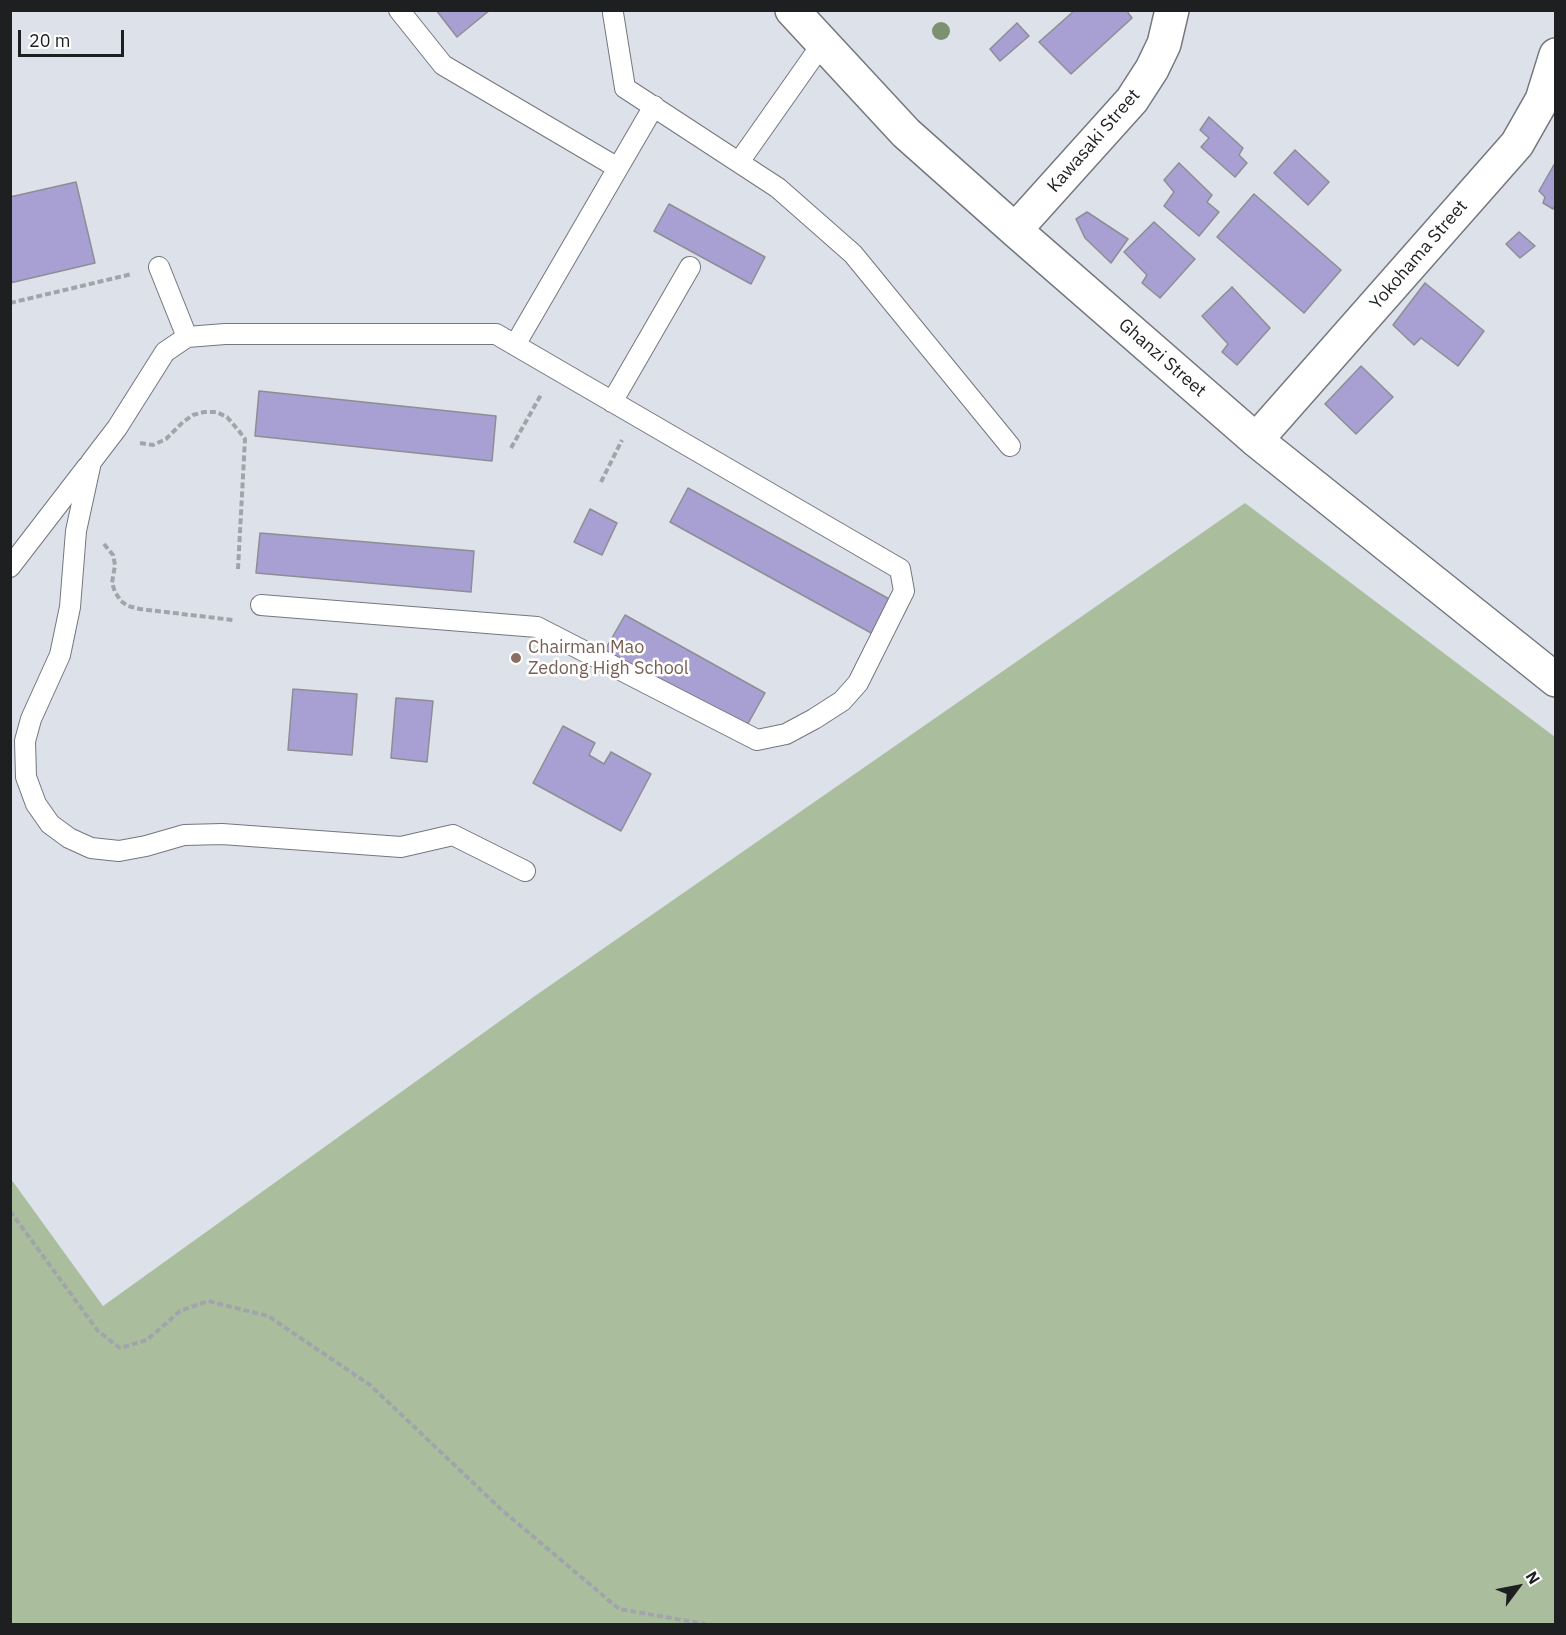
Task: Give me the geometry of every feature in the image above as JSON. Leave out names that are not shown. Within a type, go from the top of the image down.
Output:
[{"type":"street","name":"Ghanzi Street","points":[[792,10],[906,133],[1016,230],[1256,440],[1556,680]]},
{"type":"street","name":"Kawasaki Street","points":[[1016,230],[1132,100],[1152,69],[1164,44],[1172,10]]},
{"type":"street","name":"Yokohama Street","points":[[1256,440],[1517,144],[1542,100],[1556,55]]},
{"type":"lane","points":[[399,10],[443,65],[618,168]]},
{"type":"lane","points":[[613,13],[625,88],[778,188],[853,255],[1010,446]]},
{"type":"lane","points":[[739,162],[822,44]]},
{"type":"lane","points":[[515,345],[654,106]]},
{"type":"lane","points":[[159,267],[187,337]]},
{"type":"lane","points":[[612,402],[690,267]]},
{"type":"lane","points":[[10,567],[117,428],[165,352],[187,337],[225,334],[496,334],[900,569],[904,591],[858,684],[842,701],[786,734],[756,740],[537,627],[261,605]]},
{"type":"lane","points":[[91,462],[76,531],[70,607],[60,655],[31,719],[25,741],[26,777],[36,804],[50,824],[69,838],[92,848],[119,851],[184,835],[222,834],[401,847],[453,835],[525,872]]},
{"type":"path","points":[[10,303],[159,267]]},
{"type":"path","points":[[511,448],[555,369]]},
{"type":"path","points":[[117,428],[142,445],[153,445],[166,439],[193,415],[216,412],[227,417],[239,430],[245,439],[238,569]]},
{"type":"path","points":[[601,482],[635,415]]},
{"type":"path","points":[[76,531],[102,542],[113,555],[115,565],[112,583],[121,601],[128,606],[233,620]]},
{"type":"path","points":[[10,1211],[98,1331],[120,1348],[147,1340],[180,1311],[208,1301],[268,1316],[370,1385],[503,1511],[619,1609],[705,1624]]},
{"type":"green space","points":[[1245,503],[1555,737],[1555,1624],[11,1624],[11,1179],[103,1306],[532,998]]},
{"type":"building","points":[[436,10],[490,10],[457,37]]},
{"type":"building","points":[[1075,10],[1126,10],[1132,18],[1071,74],[1039,42]]},
{"type":"building","points":[[1017,23],[1029,36],[1000,61],[990,49]]},
{"type":"building","points":[[1209,117],[1243,148],[1239,155],[1247,163],[1235,177],[1201,147],[1209,138],[1200,130]]},
{"type":"building","points":[[1295,150],[1329,182],[1308,205],[1274,173]]},
{"type":"building","points":[[1179,163],[1212,195],[1207,202],[1219,212],[1199,236],[1164,206],[1174,192],[1164,180]]},
{"type":"building","points":[[1555,163],[1556,203],[1553,209],[1543,203],[1545,197],[1539,191]]},
{"type":"building","points":[[76,182],[95,263],[10,283],[10,197]]},
{"type":"building","points":[[1254,194],[1341,270],[1304,313],[1217,237]]},
{"type":"building","points":[[669,204],[765,257],[751,284],[654,231]]},
{"type":"building","points":[[1087,212],[1128,239],[1111,263],[1085,238],[1076,219]]},
{"type":"building","points":[[1154,222],[1195,259],[1160,298],[1142,283],[1147,275],[1124,252]]},
{"type":"building","points":[[1519,232],[1535,246],[1520,258],[1506,244]]},
{"type":"building","points":[[1425,283],[1484,331],[1458,366],[1421,338],[1414,345],[1393,325]]},
{"type":"building","points":[[1232,287],[1270,328],[1237,365],[1222,352],[1228,344],[1202,316]]},
{"type":"building","points":[[1361,366],[1393,397],[1356,434],[1325,404]]},
{"type":"building","points":[[259,391],[496,416],[492,461],[255,436]]},
{"type":"building","points":[[688,488],[891,600],[873,634],[670,522]]},
{"type":"building","points":[[590,509],[617,523],[602,555],[574,542]]},
{"type":"building","points":[[260,533],[474,551],[471,592],[256,573]]},
{"type":"building","points":[[625,615],[765,693],[745,729],[605,650]]},
{"type":"building","points":[[293,689],[357,694],[352,755],[288,750]]},
{"type":"building","points":[[396,698],[433,701],[427,762],[391,758]]},
{"type":"building","points":[[563,726],[595,743],[589,755],[604,764],[611,752],[651,774],[621,831],[533,783]]},
{"type":"place","name":"Chairman Mao Zedong High School","points":[[516,658]]}]
